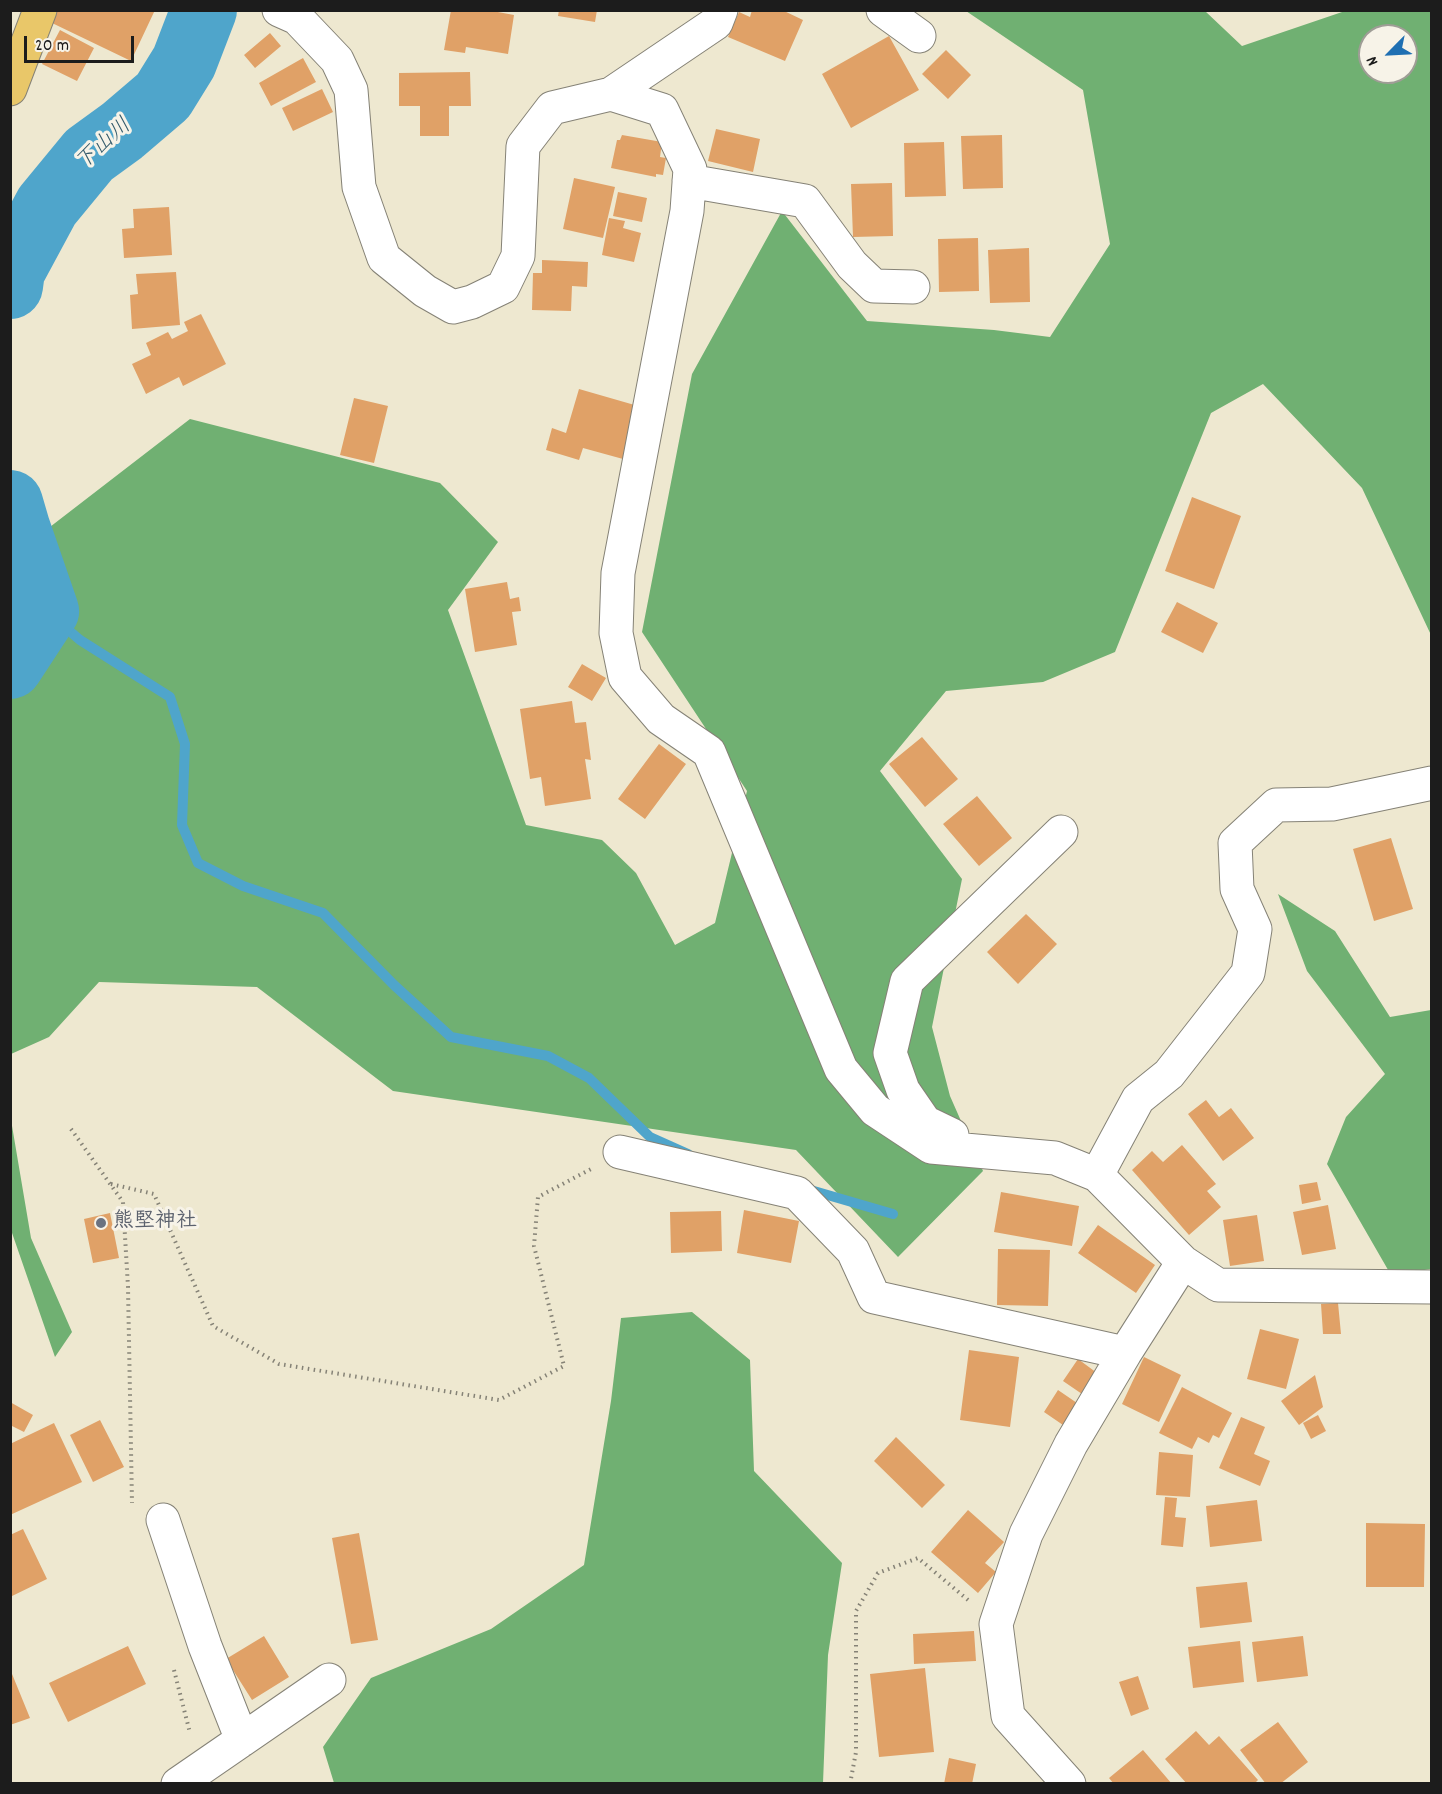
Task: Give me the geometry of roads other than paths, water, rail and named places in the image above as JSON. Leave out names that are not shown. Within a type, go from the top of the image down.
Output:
[{"type":"main road","points":[[10,89],[40,10]]},
{"type":"street","points":[[279,10],[297,18],[337,60],[351,90],[360,187],[384,258],[425,291],[453,307],[472,302],[503,287],[518,256],[523,146],[552,108],[611,94],[716,23],[721,10]]},
{"type":"street","points":[[883,10],[919,36]]},
{"type":"street","points":[[611,94],[662,110],[690,169],[687,211],[618,573],[616,633],[625,677],[661,718],[709,752],[841,1069],[875,1110],[931,1147],[1054,1158],[1097,1174],[1183,1262],[1218,1285],[1431,1287]]},
{"type":"street","points":[[689,181],[805,201],[852,265],[874,286],[913,287]]},
{"type":"street","points":[[1097,1174],[1138,1099],[1169,1074],[1248,973],[1255,929],[1237,889],[1235,843],[1276,805],[1332,804],[1431,783]]},
{"type":"street","points":[[991,1153],[925,1122],[903,1090],[890,1053],[907,981],[1061,832]]},
{"type":"street","points":[[621,1152],[797,1193],[853,1251],[874,1297],[1125,1353]]},
{"type":"street","points":[[1069,1784],[1008,1716],[996,1624],[1026,1534],[1071,1444],[1183,1262]]},
{"type":"street","points":[[147,1517],[205,1646],[242,1740]]},
{"type":"street","points":[[189,1776],[329,1680]]},
{"type":"waterway","name":"下山川","points":[[10,286],[12,271],[47,206],[89,155],[122,131],[163,96],[184,62],[204,10]]},
{"type":"waterway","name":"下山川","points":[[10,503],[46,611],[10,666]]},
{"type":"waterway","points":[[46,611],[80,640],[170,697],[185,744],[182,825],[198,863],[243,886],[323,913],[394,985],[451,1037],[548,1056],[589,1078],[650,1137],[688,1154]]},
{"type":"waterway","points":[[807,1189],[893,1214]]},
{"type":"place","name":"熊堅神社","points":[[101,1223]]}]
